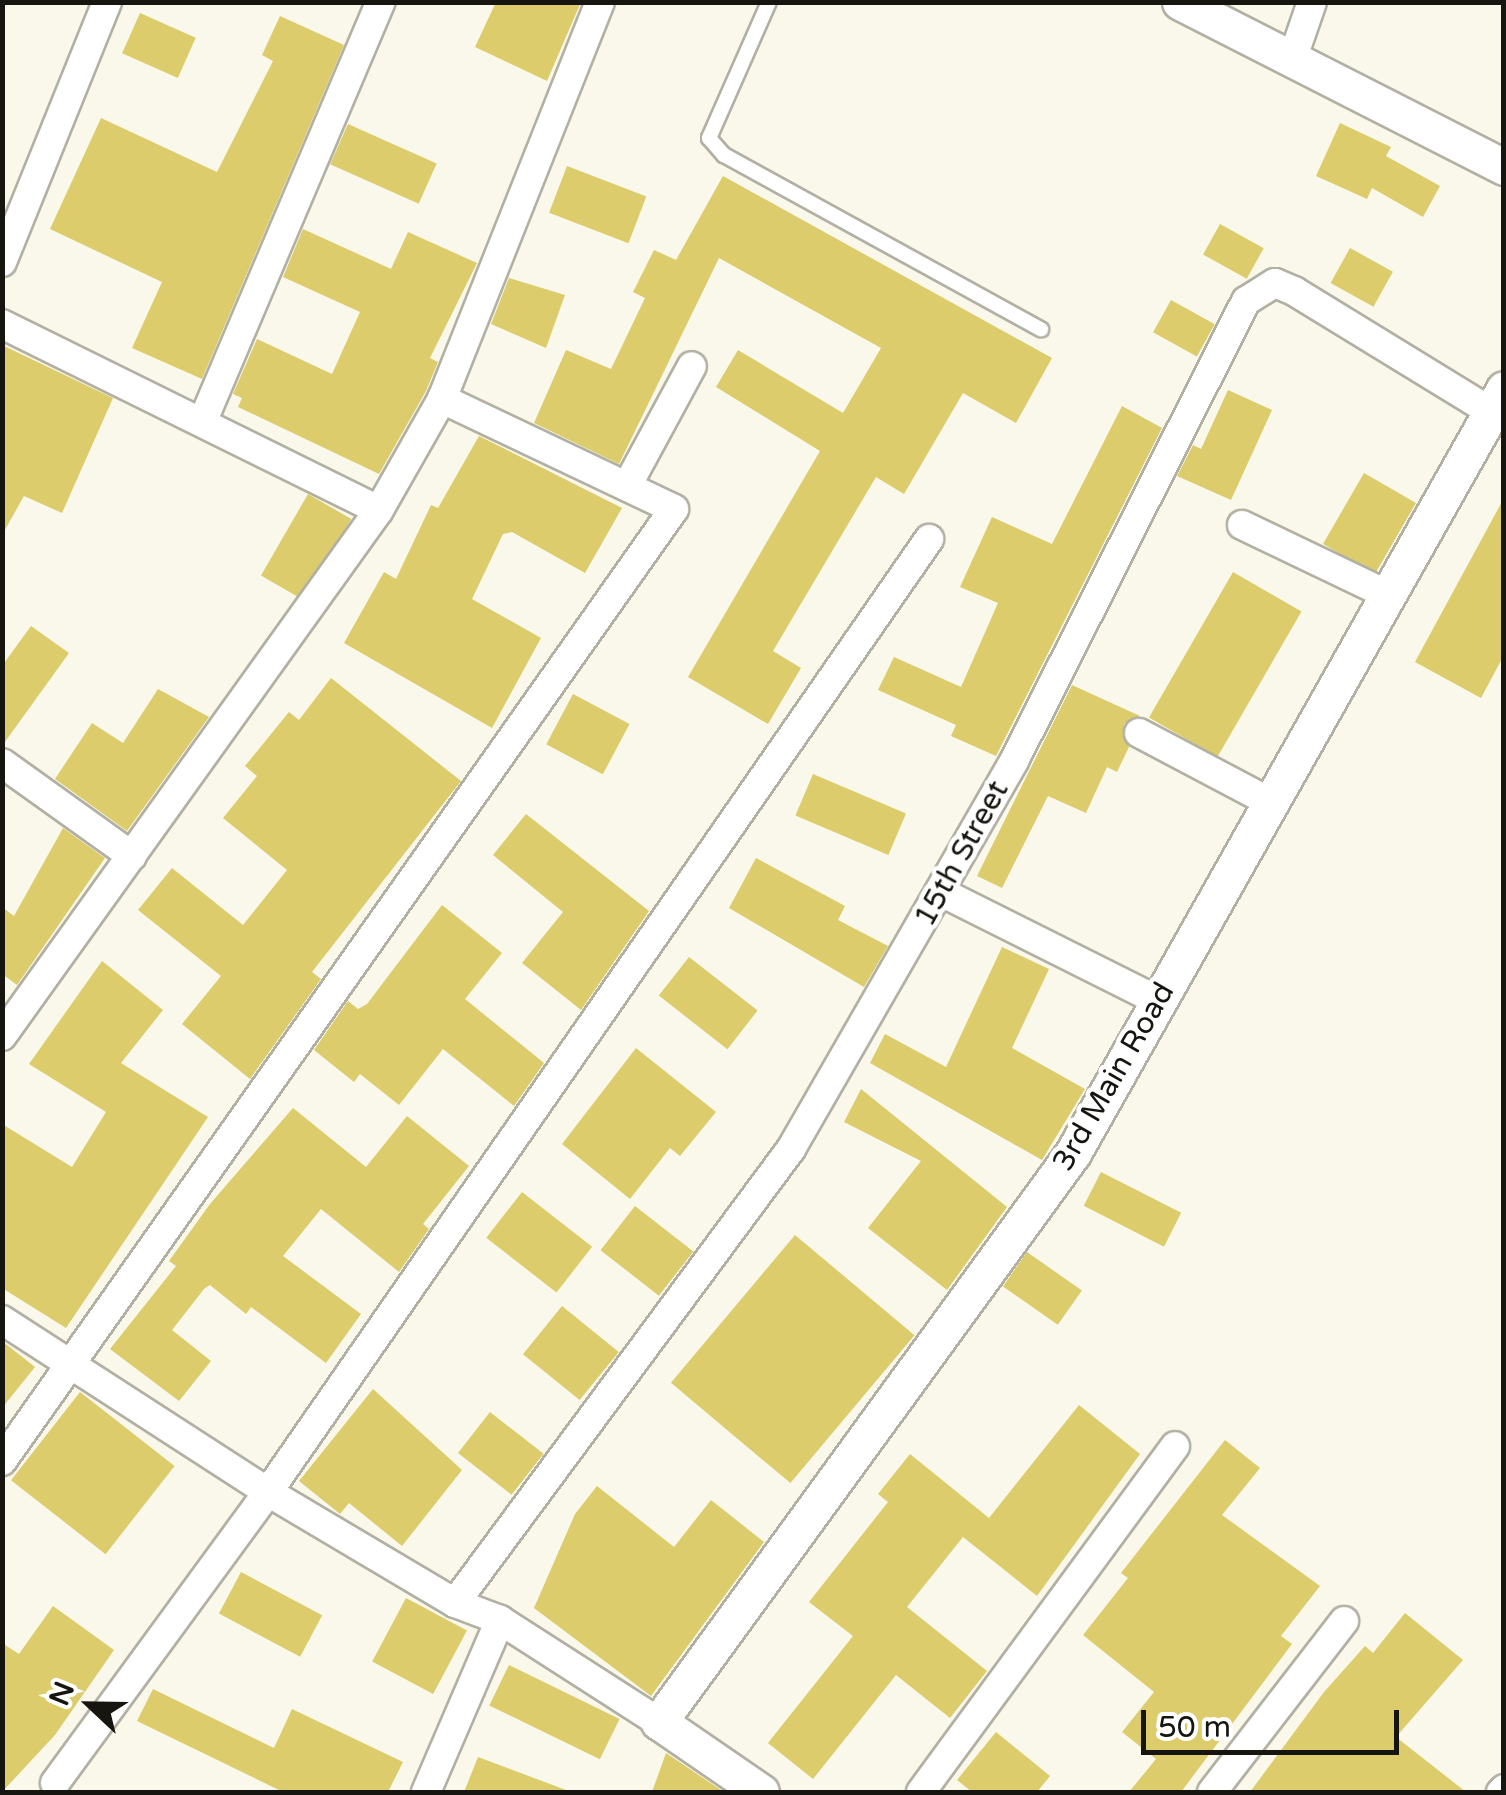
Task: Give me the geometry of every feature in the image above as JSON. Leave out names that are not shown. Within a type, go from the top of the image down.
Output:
[{"type":"street","points":[[2,262],[107,2]]},
{"type":"street","points":[[204,418],[381,2]]},
{"type":"street","points":[[2,1036],[379,510],[442,399],[600,2]]},
{"type":"street","points":[[1180,2],[1504,168]]},
{"type":"street","points":[[1292,60],[1312,2]]},
{"type":"street","name":"15th Street","points":[[455,1603],[791,1149],[941,892],[1161,481],[1246,301],[1275,283],[1294,290],[1496,399]]},
{"type":"street","points":[[2,324],[204,418],[379,510]]},
{"type":"street","points":[[626,486],[692,366]]},
{"type":"street","points":[[2,1461],[674,509],[442,399]]},
{"type":"street","name":"3rd Main Road","points":[[659,1722],[1074,1153],[1496,399]]},
{"type":"street","points":[[1242,525],[1386,594]]},
{"type":"street","points":[[54,1783],[268,1492],[929,538]]},
{"type":"street","points":[[1139,734],[1270,802]]},
{"type":"street","points":[[2,762],[132,856]]},
{"type":"street","points":[[941,892],[1159,1001]]},
{"type":"street","points":[[2,1320],[70,1369],[268,1492],[455,1603],[500,1620],[761,1792]]},
{"type":"street","points":[[921,1792],[1176,1446]]},
{"type":"street","points":[[426,1792],[500,1620]]},
{"type":"street","points":[[1212,1792],[1344,1620]]},
{"type":"lane","points":[[769,2],[709,138],[724,155],[1041,328]]},
{"type":"building","points":[[496,2],[581,2],[547,81],[475,47]]},
{"type":"building","points":[[140,13],[196,38],[178,78],[122,53]]},
{"type":"building","points":[[280,16],[344,45],[202,379],[132,348],[162,282],[50,229],[101,118],[217,172],[273,61],[262,55]]},
{"type":"building","points":[[1340,123],[1391,147],[1386,156],[1440,186],[1423,217],[1372,188],[1367,199],[1316,176]]},
{"type":"building","points":[[348,124],[437,163],[419,204],[330,164]]},
{"type":"building","points":[[567,166],[646,196],[628,243],[549,213]]},
{"type":"building","points":[[723,176],[1052,358],[1016,423],[963,393],[904,494],[876,477],[773,651],[801,668],[768,724],[688,677],[820,451],[716,387],[738,350],[843,413],[881,348],[719,258],[619,464],[534,423],[566,350],[611,369],[645,298],[633,292],[654,250],[676,260]]},
{"type":"building","points":[[1220,224],[1264,248],[1247,279],[1203,255]]},
{"type":"building","points":[[303,229],[391,269],[408,232],[477,263],[430,358],[438,362],[426,391],[379,474],[238,407],[242,398],[233,394],[257,339],[332,374],[360,312],[283,277]]},
{"type":"building","points":[[1350,248],[1393,272],[1373,307],[1331,283]]},
{"type":"building","points":[[509,278],[565,295],[546,348],[491,324]]},
{"type":"building","points":[[1171,300],[1215,324],[1197,357],[1153,332]]},
{"type":"building","points":[[2,345],[113,398],[62,513],[24,496],[2,535]]},
{"type":"building","points":[[1228,390],[1272,410],[1231,500],[1177,476],[1193,445],[1201,449]]},
{"type":"building","points":[[1122,406],[1162,428],[996,756],[951,736],[956,725],[878,690],[894,657],[961,687],[998,603],[960,587],[992,517],[1052,544]]},
{"type":"building","points":[[479,436],[622,508],[585,573],[512,532],[503,534],[472,599],[541,638],[492,728],[344,643],[384,572],[396,579],[431,505],[438,508]]},
{"type":"building","points":[[1364,473],[1416,503],[1375,574],[1323,544]]},
{"type":"building","points":[[308,494],[351,519],[304,600],[261,575]]},
{"type":"building","points":[[1504,498],[1504,655],[1481,698],[1415,662]]},
{"type":"building","points":[[1233,572],[1301,612],[1217,757],[1149,717]]},
{"type":"building","points":[[31,626],[69,653],[2,746],[2,666]]},
{"type":"building","points":[[331,678],[461,781],[312,972],[321,979],[250,1079],[182,1024],[221,976],[138,910],[172,868],[243,925],[287,870],[223,818],[257,776],[245,766],[289,712],[299,720]]},
{"type":"building","points":[[1072,685],[1140,716],[1124,724],[1129,747],[1117,772],[1107,767],[1086,813],[1048,796],[1002,888],[977,876]]},
{"type":"building","points":[[158,689],[209,717],[127,831],[55,779],[92,723],[123,743]]},
{"type":"building","points":[[573,694],[630,724],[603,774],[546,744]]},
{"type":"building","points":[[813,774],[906,813],[888,855],[795,815]]},
{"type":"building","points":[[526,814],[649,911],[581,1010],[522,963],[563,912],[493,855]]},
{"type":"building","points":[[63,828],[105,858],[17,985],[2,974],[2,907],[14,916]]},
{"type":"building","points":[[756,858],[845,906],[838,920],[888,946],[864,987],[729,908]]},
{"type":"building","points":[[442,905],[502,953],[465,999],[544,1063],[514,1106],[443,1049],[399,1105],[360,1074],[354,1082],[314,1050],[348,1001],[358,1009],[367,1004]]},
{"type":"building","points":[[1002,947],[1049,969],[1012,1048],[1085,1089],[1042,1160],[870,1063],[885,1034],[946,1067]]},
{"type":"building","points":[[689,957],[758,1011],[727,1049],[659,996]]},
{"type":"building","points":[[102,961],[163,1010],[121,1063],[208,1117],[66,1328],[2,1288],[2,1124],[72,1167],[106,1112],[29,1064]]},
{"type":"building","points":[[636,1048],[716,1112],[680,1156],[670,1148],[630,1199],[562,1144]]},
{"type":"building","points":[[861,1089],[1007,1207],[947,1290],[868,1228],[921,1161],[844,1122]]},
{"type":"building","points":[[293,1108],[366,1167],[407,1116],[469,1166],[423,1224],[429,1229],[399,1272],[321,1209],[283,1256],[361,1314],[326,1363],[251,1307],[246,1314],[210,1285],[204,1289],[172,1330],[211,1361],[179,1401],[110,1349],[176,1266],[169,1261],[210,1204]]},
{"type":"building","points":[[1101,1172],[1181,1213],[1164,1247],[1084,1206]]},
{"type":"building","points":[[522,1192],[592,1247],[556,1292],[486,1238]]},
{"type":"building","points":[[635,1206],[693,1252],[659,1296],[601,1250]]},
{"type":"building","points":[[795,1235],[915,1335],[790,1483],[671,1383]]},
{"type":"building","points":[[1027,1252],[1082,1290],[1058,1325],[1003,1286]]},
{"type":"building","points":[[562,1306],[619,1352],[580,1400],[523,1354]]},
{"type":"building","points":[[2,1341],[35,1367],[2,1408]]},
{"type":"building","points":[[373,1389],[462,1470],[402,1546],[349,1503],[340,1514],[299,1481]]},
{"type":"building","points":[[80,1392],[175,1466],[106,1554],[11,1480]]},
{"type":"building","points":[[1079,1405],[1140,1454],[1037,1596],[963,1537],[907,1607],[987,1671],[950,1718],[896,1675],[813,1779],[768,1743],[853,1636],[809,1602],[888,1502],[878,1494],[910,1454],[989,1518]]},
{"type":"building","points":[[490,1412],[544,1454],[512,1495],[458,1453]]},
{"type":"building","points":[[1225,1440],[1260,1468],[1222,1515],[1320,1586],[1281,1636],[1292,1644],[1181,1792],[1129,1792],[1156,1759],[1122,1732],[1154,1692],[1083,1635],[1128,1578],[1121,1573]]},
{"type":"building","points":[[597,1486],[674,1547],[711,1500],[764,1542],[651,1696],[534,1608],[575,1514]]},
{"type":"building","points":[[241,1572],[322,1615],[300,1657],[219,1613]]},
{"type":"building","points":[[406,1598],[467,1630],[433,1694],[372,1662]]},
{"type":"building","points":[[53,1606],[114,1650],[55,1735],[2,1792],[2,1643],[19,1654]]},
{"type":"building","points":[[1405,1613],[1463,1660],[1396,1737],[1466,1792],[1250,1792],[1324,1692],[1365,1646],[1373,1653]]},
{"type":"building","points":[[509,1665],[620,1719],[600,1759],[489,1705]]},
{"type":"building","points":[[153,1689],[274,1748],[292,1709],[403,1762],[388,1792],[283,1792],[137,1721]]},
{"type":"building","points":[[996,1732],[1050,1776],[1037,1792],[972,1792],[957,1780]]},
{"type":"building","points":[[666,1753],[669,1755],[724,1792],[652,1792]]},
{"type":"building","points":[[478,1757],[566,1790],[566,1792],[464,1792]]}]
